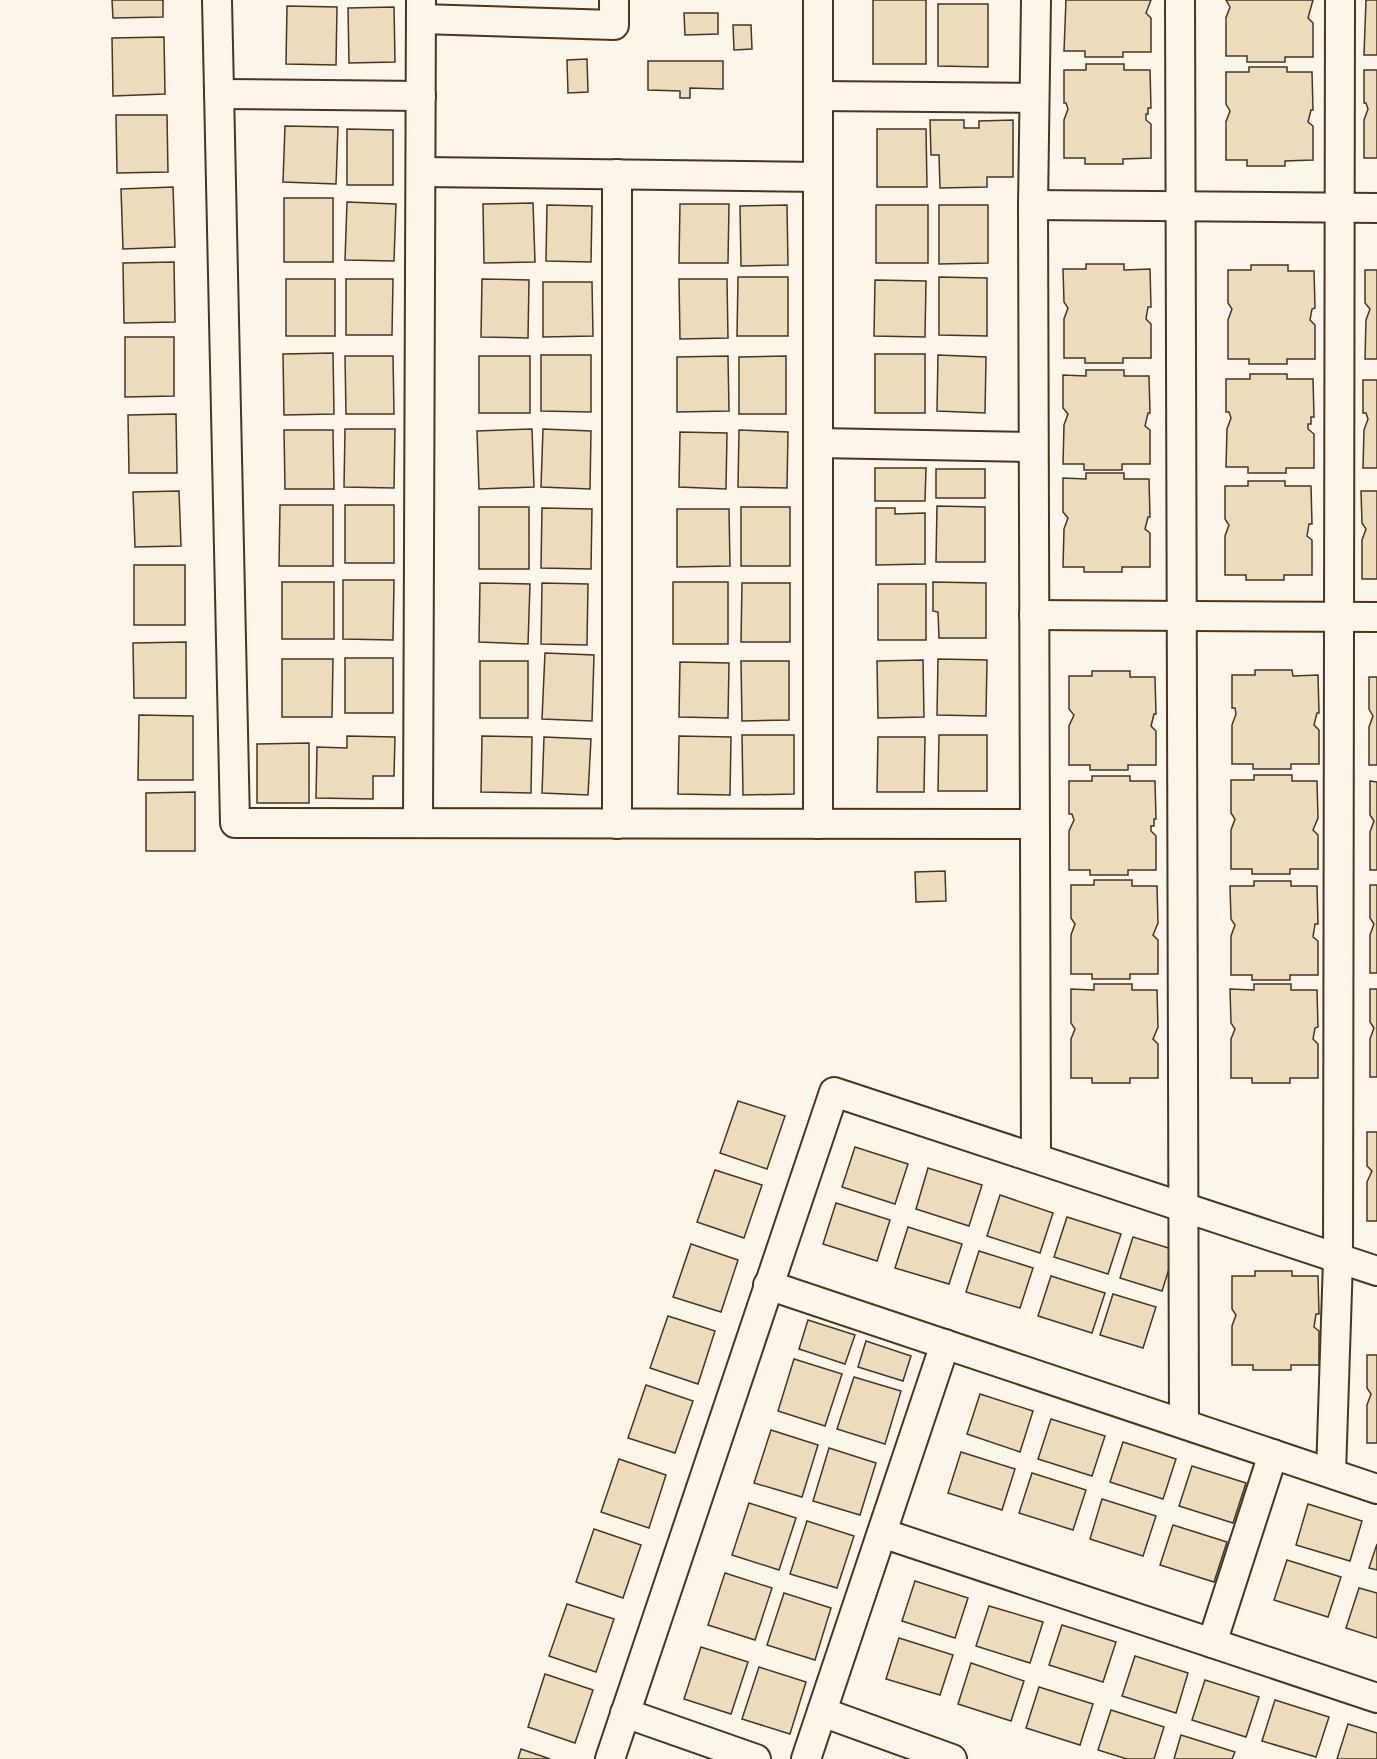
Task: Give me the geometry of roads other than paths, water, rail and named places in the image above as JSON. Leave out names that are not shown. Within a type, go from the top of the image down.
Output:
[{"type":"street","points":[[217,0],[235,823],[1034,824]]},
{"type":"street","points":[[418,823],[421,10],[614,25],[614,0]]},
{"type":"street","points":[[818,0],[818,824]]},
{"type":"street","points":[[1036,0],[1034,98],[1036,1157]]},
{"type":"street","points":[[1180,0],[1184,1424]]},
{"type":"street","points":[[1331,1473],[1338,1260],[1340,0]]},
{"type":"street","points":[[219,94],[421,96]]},
{"type":"street","points":[[818,96],[1034,98]]},
{"type":"street","points":[[421,172],[818,177]]},
{"type":"street","points":[[617,174],[617,824]]},
{"type":"street","points":[[1034,205],[1377,208]]},
{"type":"street","points":[[818,443],[1034,447]]},
{"type":"street","points":[[1034,615],[1377,617]]},
{"type":"street","points":[[610,1759],[834,1092],[1377,1271]]},
{"type":"street","points":[[768,1285],[1377,1489]]},
{"type":"street","points":[[806,1759],[945,1344]]},
{"type":"street","points":[[1212,1643],[1273,1454]]},
{"type":"street","points":[[882,1533],[1377,1698]]},
{"type":"street","points":[[822,1712],[952,1759]]},
{"type":"street","points":[[626,1713],[756,1759]]}]
